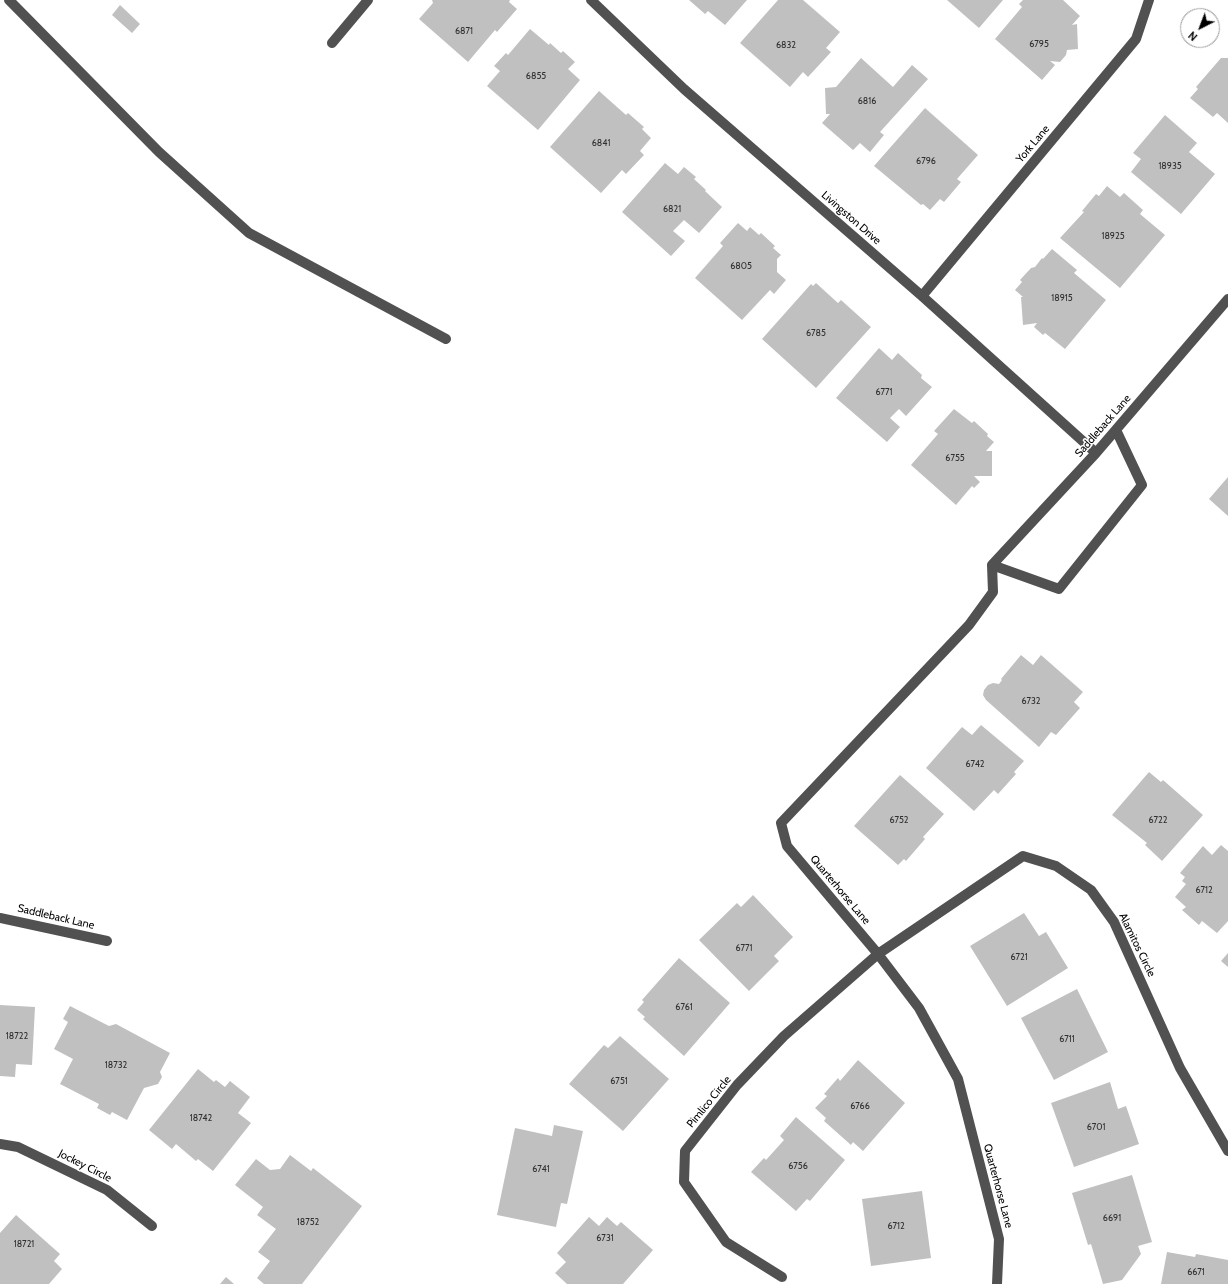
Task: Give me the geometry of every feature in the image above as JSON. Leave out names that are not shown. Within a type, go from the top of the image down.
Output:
[{"type":"street","points":[[9,0],[159,152],[249,233],[446,339]]},
{"type":"street","points":[[332,43],[368,0]]},
{"type":"street","name":"Livingston Drive","points":[[591,0],[684,89],[922,296],[1096,453]]},
{"type":"street","name":"York Lane","points":[[922,296],[1136,39],[1149,0]]},
{"type":"street","name":"Saddleback Lane","points":[[992,565],[1096,453],[1228,299]]},
{"type":"street","points":[[992,565],[1058,589],[1142,485],[1116,430]]},
{"type":"street","name":"Quarterhorse Lane","points":[[992,565],[993,592],[969,625],[781,823],[787,846],[878,954],[919,1008],[958,1079],[1000,1239],[997,1284]]},
{"type":"street","name":"Alamitos Circle","points":[[878,954],[1023,856],[1056,866],[1091,890],[1114,922],[1180,1068],[1228,1150]]},
{"type":"street","name":"Saddleback Lane","points":[[0,918],[7,918],[107,941]]},
{"type":"street","name":"Pimlico Circle","points":[[782,1277],[726,1242],[684,1182],[685,1151],[737,1085],[779,1041],[878,954]]},
{"type":"street","name":"Jockey Circle","points":[[0,1144],[18,1147],[107,1190],[152,1226]]},
{"type":"building","points":[[432,0],[510,0],[509,2],[517,9],[497,32],[495,30],[468,62],[419,19],[433,3]]},
{"type":"building","points":[[689,0],[747,0],[725,25],[708,11],[705,14]]},
{"type":"building","points":[[778,0],[803,0],[840,32],[826,48],[831,52],[808,77],[803,72],[790,87],[740,43]]},
{"type":"building","points":[[947,0],[1003,0],[979,28]]},
{"type":"building","points":[[1023,0],[1063,0],[1080,16],[1072,25],[1077,24],[1078,49],[1067,50],[1066,55],[1060,62],[1050,61],[1055,65],[1042,80],[995,39],[1022,7],[1019,4]]},
{"type":"building","points":[[120,5],[140,24],[132,33],[112,15]]},
{"type":"building","points":[[530,29],[561,53],[563,51],[575,62],[568,69],[580,80],[538,130],[487,86],[500,71],[494,66],[506,53],[508,55]]},
{"type":"building","points":[[861,58],[893,87],[912,65],[928,79],[880,132],[884,135],[870,152],[860,143],[853,150],[822,123],[830,114],[826,114],[825,88],[836,87]]},
{"type":"building","points":[[1221,58],[1228,58],[1228,123],[1217,113],[1213,117],[1190,98],[1198,89],[1196,87]]},
{"type":"building","points":[[599,91],[626,115],[628,113],[644,127],[642,129],[651,138],[640,151],[644,155],[626,174],[622,170],[601,193],[550,147]]},
{"type":"building","points":[[925,108],[978,155],[957,179],[961,182],[944,202],[940,199],[930,210],[923,204],[921,205],[874,166]]},
{"type":"building","points":[[1165,115],[1197,143],[1189,152],[1215,174],[1181,214],[1131,172],[1141,159],[1133,153]]},
{"type":"building","points":[[665,163],[678,174],[684,167],[696,177],[694,179],[722,207],[699,233],[684,220],[673,231],[685,241],[671,256],[622,212]]},
{"type":"building","points":[[1107,186],[1120,197],[1124,193],[1143,210],[1140,214],[1165,235],[1120,288],[1060,238],[1084,212],[1082,211],[1096,194],[1099,196]]},
{"type":"building","points":[[738,223],[747,231],[750,227],[759,235],[761,233],[775,246],[773,248],[781,255],[777,259],[777,272],[786,280],[774,294],[770,290],[742,320],[695,278],[723,246],[720,243]]},
{"type":"building","points":[[1052,249],[1077,270],[1074,273],[1106,300],[1065,349],[1045,333],[1043,335],[1034,327],[1037,323],[1023,325],[1021,297],[1023,297],[1015,290],[1022,282],[1020,280]]},
{"type":"building","points":[[816,283],[838,303],[841,300],[871,327],[816,388],[762,339],[811,284],[813,286]]},
{"type":"building","points":[[879,348],[892,360],[898,353],[922,375],[921,378],[932,387],[906,416],[899,409],[890,418],[900,427],[887,442],[836,398]]},
{"type":"building","points":[[954,409],[972,423],[974,421],[994,442],[986,451],[992,451],[992,476],[974,476],[980,482],[974,488],[972,486],[956,505],[911,465],[938,434],[934,431]]},
{"type":"building","points":[[1228,477],[1228,516],[1209,499]]},
{"type":"building","points":[[1021,655],[1033,665],[1041,655],[1083,692],[1074,702],[1080,708],[1056,735],[1051,732],[1039,747],[986,700],[983,695],[984,690],[988,685],[993,683],[999,684],[1002,680],[1001,679]]},
{"type":"building","points":[[981,725],[1024,761],[1014,772],[1016,774],[998,794],[994,790],[974,811],[926,768],[962,727],[972,735]]},
{"type":"building","points":[[1149,772],[1161,782],[1163,780],[1203,815],[1162,861],[1145,845],[1147,843],[1112,815]]},
{"type":"building","points":[[900,775],[944,814],[923,837],[925,839],[906,861],[904,859],[898,865],[854,826]]},
{"type":"building","points":[[1221,845],[1228,851],[1228,921],[1217,933],[1202,921],[1199,925],[1182,910],[1186,907],[1175,897],[1186,884],[1182,881],[1185,877],[1180,873],[1203,846],[1212,855]]},
{"type":"building","points":[[753,895],[793,937],[774,956],[779,961],[749,991],[699,940],[737,903],[741,907]]},
{"type":"building","points":[[1024,913],[1039,936],[1046,932],[1068,968],[1007,1006],[970,946]]},
{"type":"building","points":[[1228,953],[1228,967],[1221,961]]},
{"type":"building","points":[[679,958],[730,1003],[684,1056],[643,1019],[645,1017],[637,1010],[644,1002],[642,1000]]},
{"type":"building","points":[[1077,989],[1108,1052],[1054,1080],[1021,1018]]},
{"type":"building","points":[[0,1005],[35,1007],[32,1065],[16,1064],[15,1077],[0,1076]]},
{"type":"building","points":[[70,1006],[109,1026],[116,1024],[170,1053],[160,1072],[162,1077],[158,1084],[144,1088],[127,1120],[112,1112],[110,1115],[97,1108],[99,1104],[60,1084],[73,1059],[54,1049],[68,1022],[63,1019]]},
{"type":"building","points":[[620,1036],[669,1079],[623,1131],[569,1084],[604,1045],[608,1048]]},
{"type":"building","points":[[858,1060],[905,1103],[863,1151],[853,1142],[851,1145],[824,1121],[826,1118],[815,1108],[827,1096],[824,1094],[838,1078],[840,1081]]},
{"type":"building","points":[[198,1069],[214,1082],[216,1080],[225,1087],[230,1081],[250,1097],[238,1113],[251,1123],[213,1171],[198,1159],[196,1161],[176,1144],[172,1149],[149,1130]]},
{"type":"building","points":[[1110,1082],[1118,1109],[1126,1106],[1139,1144],[1074,1167],[1051,1103]]},
{"type":"building","points":[[796,1117],[845,1160],[810,1201],[807,1199],[796,1211],[751,1172],[764,1158],[766,1160],[784,1140],[780,1136]]},
{"type":"building","points":[[554,1125],[583,1131],[567,1204],[561,1203],[556,1227],[497,1215],[515,1128],[552,1136]]},
{"type":"building","points":[[290,1155],[311,1171],[313,1168],[362,1206],[302,1284],[264,1284],[257,1278],[270,1261],[258,1252],[276,1229],[257,1215],[263,1207],[235,1185],[256,1159],[270,1170],[280,1169]]},
{"type":"building","points":[[1132,1175],[1152,1242],[1138,1246],[1141,1254],[1122,1280],[1103,1284],[1091,1244],[1088,1245],[1072,1193]]},
{"type":"building","points":[[922,1191],[931,1258],[871,1266],[862,1199]]},
{"type":"building","points":[[16,1215],[60,1254],[54,1261],[62,1269],[49,1284],[0,1284],[0,1233]]},
{"type":"building","points":[[589,1217],[599,1226],[607,1217],[617,1226],[621,1222],[653,1250],[623,1284],[567,1284],[555,1273],[566,1262],[557,1253]]},
{"type":"building","points":[[1167,1252],[1195,1257],[1196,1254],[1228,1260],[1228,1284],[1161,1284]]},
{"type":"building","points":[[226,1277],[234,1284],[220,1284]]}]
